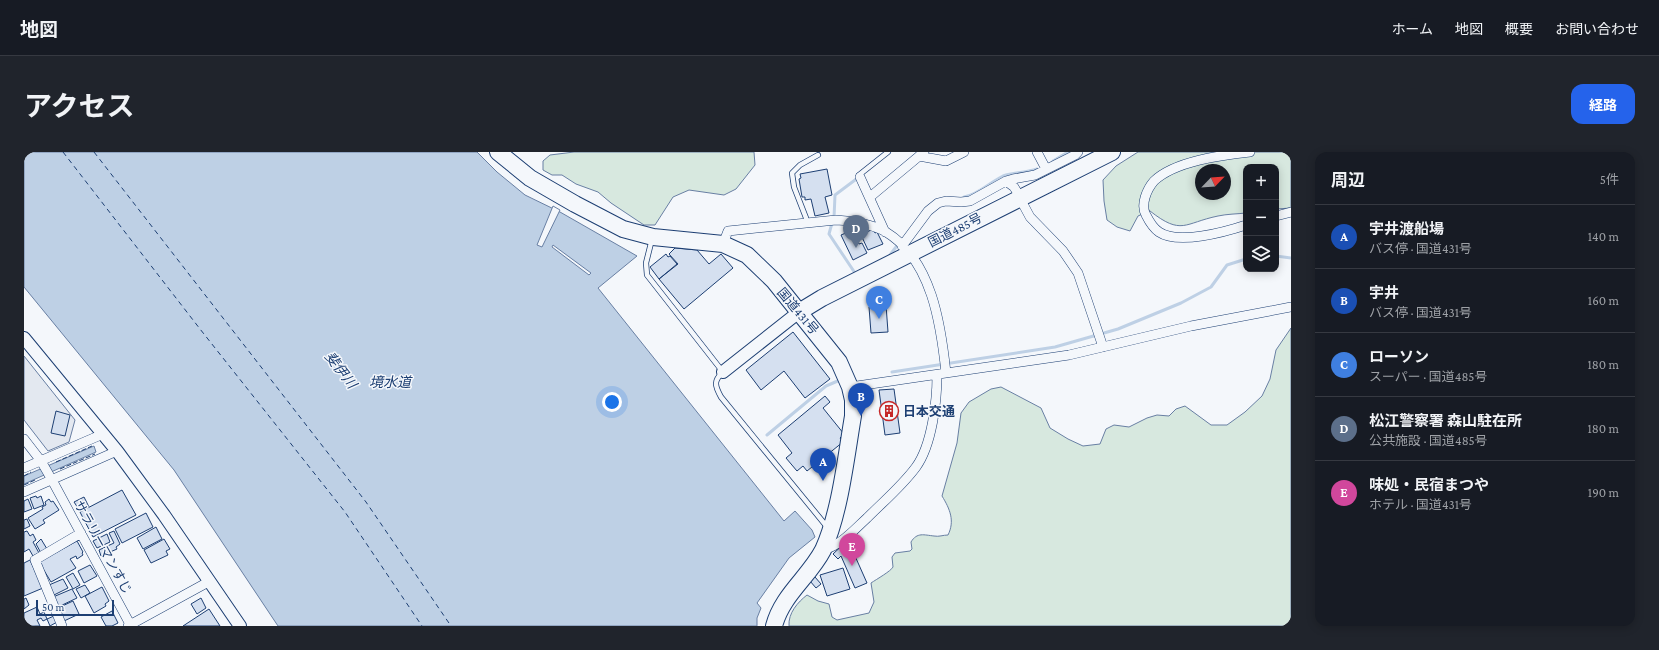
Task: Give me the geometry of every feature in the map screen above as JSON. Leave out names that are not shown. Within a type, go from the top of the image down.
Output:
[{"type":"highway","name":"国道431号","points":[[498,152],[530,178],[623,229],[652,237],[723,244],[747,255],[760,266],[839,362],[850,387],[853,400],[853,416],[830,531],[823,550],[783,605],[774,626]]},
{"type":"highway","name":"国道485号","points":[[799,312],[903,247],[1112,152]]},
{"type":"street","points":[[870,197],[922,154],[946,162],[964,152]]},
{"type":"street","points":[[1038,152],[1046,169]]},
{"type":"street","points":[[903,247],[928,211],[938,203],[946,200],[961,202],[970,201],[1006,181],[1034,175],[1075,155],[1078,152]]},
{"type":"street","points":[[1243,227],[1228,231],[1189,237],[1172,236],[1160,232],[1152,225],[1144,212],[1144,203],[1146,195],[1154,182],[1166,173],[1189,163],[1216,156],[1250,152]]},
{"type":"street","points":[[859,176],[885,232]]},
{"type":"street","points":[[1006,181],[1014,187],[1017,192]]},
{"type":"street","points":[[1024,204],[1030,217],[1064,251],[1074,264],[1081,278],[1100,339]]},
{"type":"street","points":[[1279,215],[1291,212]]},
{"type":"street","points":[[723,244],[726,232],[728,231],[836,220],[852,221],[885,232],[903,247],[925,277],[939,319],[946,367]]},
{"type":"street","points":[[850,387],[937,375],[946,367],[1069,355],[1100,339],[1191,326],[1291,308]]},
{"type":"street","points":[[723,372],[799,312]]},
{"type":"street","points":[[24,338],[117,451],[210,581],[240,626]]},
{"type":"street","points":[[823,550],[831,548],[856,528],[900,485],[917,466],[924,450],[932,423],[937,393],[937,375]]},
{"type":"street","points":[[24,468],[103,434]]},
{"type":"street","name":"サラリーマンすじ","points":[[24,439],[41,461],[52,480],[130,626]]},
{"type":"street","points":[[24,492],[117,451]]},
{"type":"street","points":[[62,626],[34,560],[81,533]]},
{"type":"street","points":[[130,626],[210,581]]},
{"type":"lane","points":[[859,176],[888,152]]},
{"type":"lane","points":[[808,224],[794,187],[792,173],[800,165],[818,155]]},
{"type":"lane","points":[[652,237],[646,263],[647,275],[723,372],[718,377],[716,382],[721,396],[830,531]]},
{"type":"shaded area","points":[[574,152],[754,152],[755,165],[736,189],[724,195],[689,190],[673,197],[655,225],[644,225],[611,203],[598,192],[576,184],[562,175],[552,175],[543,170],[543,161],[550,155]]},
{"type":"shaded area","points":[[1138,152],[1291,152],[1291,208],[1279,209],[1279,164],[1243,164],[1243,213],[1221,215],[1183,226],[1169,223],[1150,211],[1138,216],[1130,231],[1117,227],[1107,220],[1103,180],[1116,166]]},
{"type":"shaded area","points":[[1291,328],[1291,626],[789,626],[792,612],[797,604],[807,595],[818,601],[829,604],[832,617],[837,620],[869,613],[874,602],[871,583],[892,569],[892,557],[895,553],[910,551],[912,549],[911,542],[918,535],[948,535],[951,525],[951,515],[942,496],[957,443],[961,413],[969,402],[991,389],[1001,387],[1041,408],[1050,428],[1083,446],[1100,444],[1106,429],[1114,425],[1129,427],[1157,415],[1169,416],[1176,409],[1185,406],[1211,425],[1227,425],[1245,412],[1262,396],[1270,379],[1276,350]]},
{"type":"shaded area","points":[[24,356],[75,420],[69,442],[48,451],[24,420]]},
{"type":"water","name":"境水道","points":[[24,152],[477,152],[497,172],[525,195],[560,212],[637,256],[598,288],[784,521],[795,511],[812,530],[815,537],[789,558],[757,603],[761,608],[757,618],[757,626],[278,626],[174,470],[24,287]]},
{"type":"water","points":[[94,446],[96,452],[24,484],[24,476]]},
{"type":"pier","points":[[553,206],[560,210],[542,247],[537,245]]},
{"type":"pier","points":[[553,245],[591,273],[589,275],[552,247]]},
{"type":"building","points":[[827,169],[832,195],[825,197],[829,213],[815,216],[811,199],[805,200],[805,197],[802,197],[799,179],[801,178],[800,174]]},
{"type":"building","points":[[873,229],[875,233],[877,232],[883,244],[868,250],[861,235]]},
{"type":"building","points":[[853,230],[859,244],[862,243],[867,253],[853,260],[841,235]]},
{"type":"building","points":[[675,248],[697,250],[709,264],[721,254],[733,268],[684,309],[659,279],[678,264],[669,254]]},
{"type":"building","points":[[666,254],[668,257],[670,256],[677,264],[659,279],[650,267]]},
{"type":"building","points":[[886,305],[888,332],[871,333],[869,307]]},
{"type":"building","points":[[793,332],[830,379],[805,398],[784,371],[761,390],[746,370]]},
{"type":"building","name":"日本交通","points":[[894,389],[900,433],[885,435],[879,390]]},
{"type":"building","points":[[825,396],[830,402],[823,408],[844,434],[840,438],[843,442],[807,471],[803,466],[797,471],[786,458],[792,453],[778,435]]},
{"type":"building","points":[[56,411],[70,415],[65,436],[51,433]]},
{"type":"building","points":[[122,490],[136,515],[93,537],[80,512]]},
{"type":"building","points":[[36,496],[37,498],[41,496],[44,505],[34,509],[30,498]]},
{"type":"building","points":[[84,497],[89,507],[80,511],[74,502]]},
{"type":"building","points":[[28,499],[32,509],[24,512],[24,501]]},
{"type":"building","points":[[49,499],[51,502],[53,501],[59,510],[43,520],[45,523],[35,529],[28,518],[43,509],[42,507],[46,505],[45,502]]},
{"type":"building","points":[[146,513],[153,527],[122,543],[115,529]]},
{"type":"building","points":[[27,519],[30,526],[24,529],[24,520]]},
{"type":"building","points":[[156,527],[162,539],[143,549],[137,538]]},
{"type":"building","points":[[27,531],[30,536],[33,534],[36,540],[33,542],[39,553],[33,556],[29,549],[24,552],[24,532]]},
{"type":"building","points":[[114,531],[120,544],[116,547],[117,549],[101,556],[99,550],[114,543],[109,533]]},
{"type":"building","points":[[107,534],[110,542],[97,548],[93,541]]},
{"type":"building","points":[[41,539],[47,549],[41,553],[36,544]]},
{"type":"building","points":[[164,539],[170,549],[166,551],[168,555],[151,563],[144,550]]},
{"type":"building","points":[[77,541],[83,555],[77,559],[76,556],[70,559],[76,568],[51,582],[39,562]]},
{"type":"building","points":[[847,541],[852,546],[851,547],[867,583],[855,588],[841,556],[838,559],[833,554]]},
{"type":"building","points":[[30,560],[43,588],[24,596],[24,563]]},
{"type":"building","points":[[90,565],[97,576],[84,583],[78,571]]},
{"type":"building","points":[[843,568],[850,589],[827,596],[820,575]]},
{"type":"building","points":[[73,573],[80,585],[73,589],[66,577]]},
{"type":"building","points":[[815,577],[821,584],[816,588],[810,581]]},
{"type":"building","points":[[63,579],[68,588],[54,595],[49,585]]},
{"type":"building","points":[[85,585],[90,593],[81,598],[76,589]]},
{"type":"building","points":[[102,587],[109,601],[105,604],[106,606],[94,613],[85,596]]},
{"type":"building","points":[[72,589],[77,598],[58,607],[53,597]]},
{"type":"building","points":[[26,598],[29,605],[24,609],[24,599]]},
{"type":"building","points":[[201,598],[206,608],[197,614],[191,604]]},
{"type":"building","points":[[73,601],[79,614],[64,621],[58,608]]},
{"type":"building","points":[[37,607],[40,614],[44,612],[47,619],[43,621],[41,618],[37,620],[40,626],[27,626],[24,619],[24,613]]},
{"type":"building","points":[[209,609],[220,626],[183,626]]},
{"type":"building","points":[[112,611],[118,623],[112,626],[106,626],[101,617]]},
{"type":"building","points":[[54,616],[57,622],[50,626],[47,619]]},
{"type":"waterway","points":[[1053,161],[1068,152]]},
{"type":"waterway","points":[[964,197],[974,194],[1003,176],[1037,169]]},
{"type":"waterway","points":[[834,218],[835,195],[859,177]]},
{"type":"waterway","points":[[832,223],[829,234],[855,273]]},
{"type":"waterway","points":[[890,255],[899,243]]},
{"type":"waterway","points":[[1279,256],[1291,258]]},
{"type":"waterway","points":[[892,372],[1055,347],[1118,329],[1181,303],[1211,287],[1227,265],[1243,260]]},
{"type":"waterway","points":[[767,435],[826,386],[840,380]]},
{"type":"ferry route","points":[[63,152],[200,329],[345,512],[422,626]]},
{"type":"ferry route","points":[[94,152],[366,502],[451,626]]},
{"type":"fence","points":[[56,462],[92,446]]},
{"type":"fence","points":[[60,469],[95,454]]},
{"type":"fence","points":[[24,476],[31,472]]},
{"type":"fence","points":[[24,485],[35,480]]},
{"type":"place","name":"松江警察署 森山駐在所","points":[[856,248]]},
{"type":"place","name":"ローソン","points":[[879,319]]},
{"type":"place","name":"日本交通","points":[[889,411]]},
{"type":"place","name":"宇井","points":[[861,416]]},
{"type":"place","name":"宇井渡船場","points":[[823,481]]},
{"type":"place","name":"味処・民宿まつや","points":[[852,566]]},
{"type":"water label","name":"斐伊川","points":[[341,370]]}]
